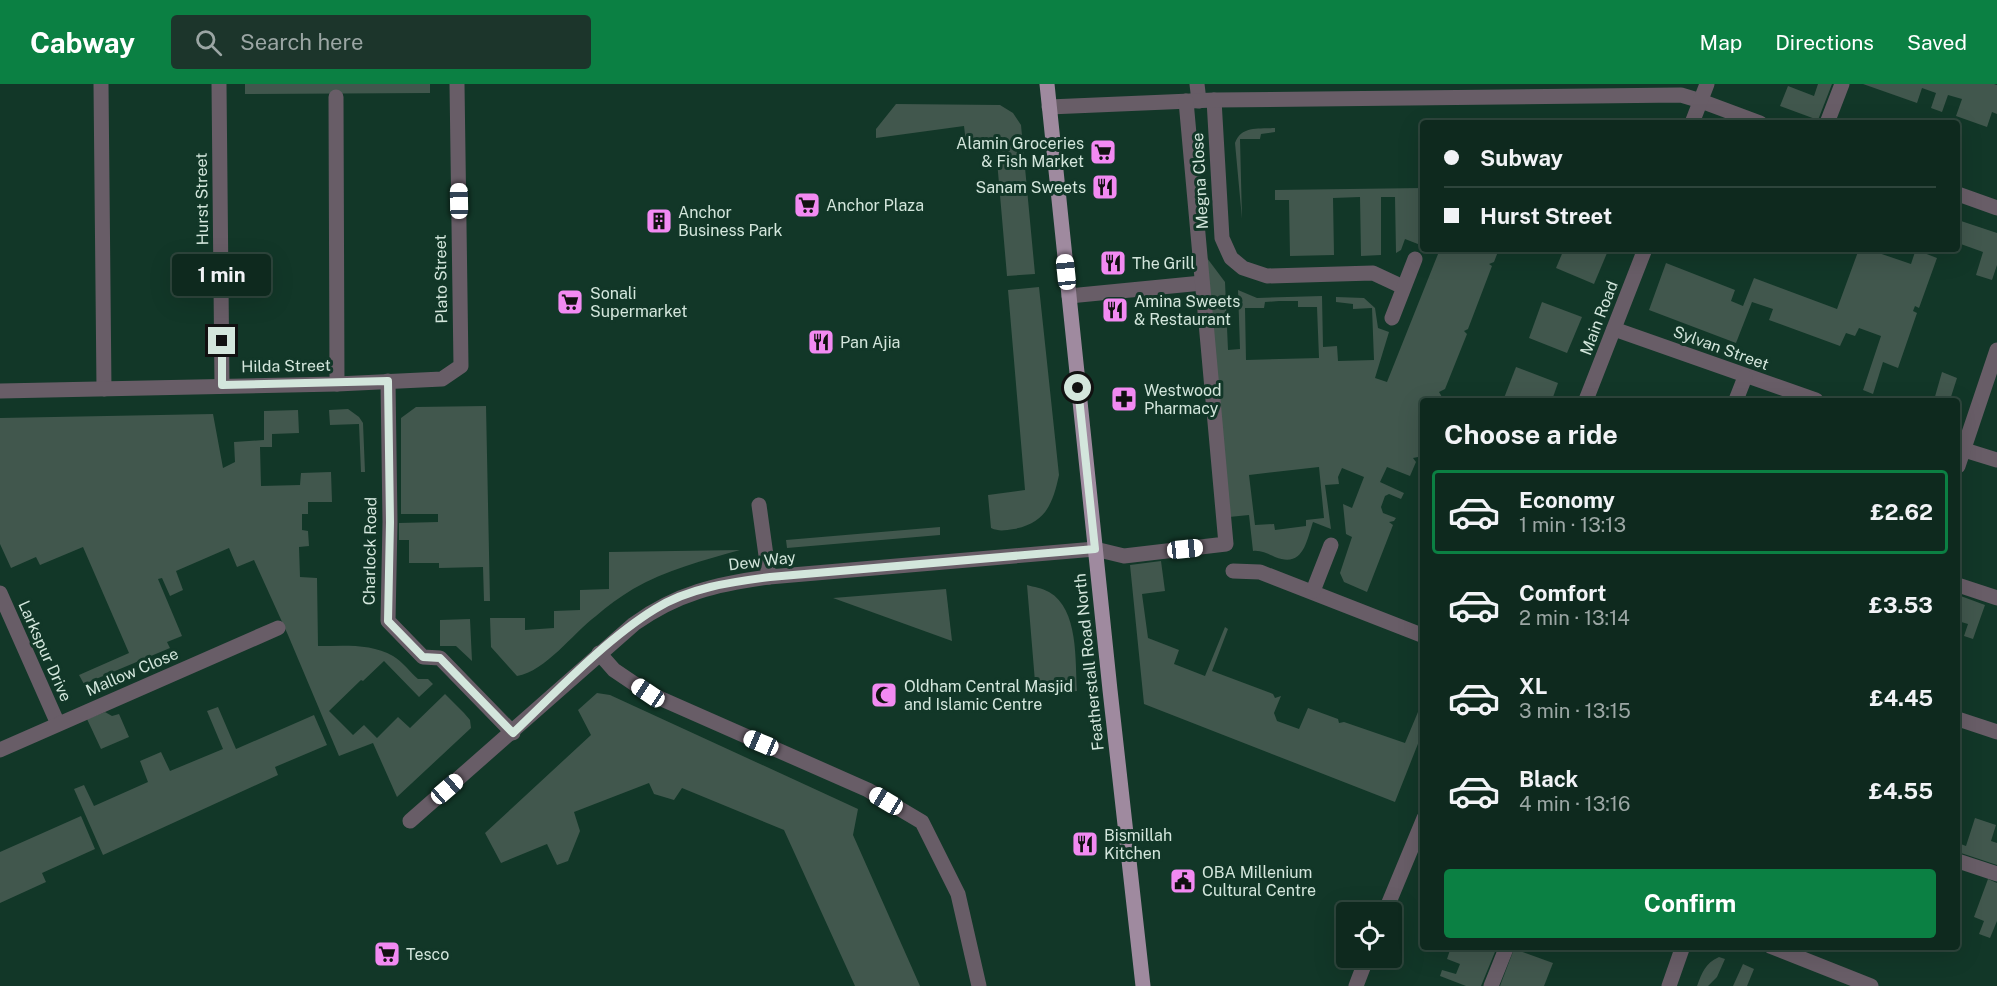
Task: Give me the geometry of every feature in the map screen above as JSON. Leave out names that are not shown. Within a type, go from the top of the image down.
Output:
[{"type":"main road","name":"Featherstall Road North","points":[[1047,84],[1143,986]]},
{"type":"street","points":[[100,84],[104,388]]},
{"type":"street","name":"Hurst Street","points":[[219,84],[222,385]]},
{"type":"street","name":"Plato Street","points":[[457,84],[460,366]]},
{"type":"street","points":[[1069,296],[1202,283],[1200,101],[1197,84]]},
{"type":"street","points":[[1693,120],[1707,84]]},
{"type":"street","points":[[1828,120],[1842,84]]},
{"type":"street","points":[[1049,107],[1569,90],[1681,95],[1752,120]]},
{"type":"street","points":[[336,97],[337,384]]},
{"type":"street","name":"Megna Close","points":[[1200,101],[1222,238],[1230,258],[1243,268],[1267,276],[1373,273],[1403,287]]},
{"type":"street","points":[[1960,195],[1997,208]]},
{"type":"street","name":"Main Road","points":[[1588,398],[1643,252]]},
{"type":"street","points":[[1392,318],[1415,259]]},
{"type":"street","name":"Dew Way","points":[[410,821],[513,733],[599,652],[656,608],[685,594],[734,582],[770,577],[1095,549],[1124,556],[1226,544],[1202,283]]},
{"type":"street","name":"Sylvan Street","points":[[1614,329],[1810,398]]},
{"type":"street","points":[[1997,350],[1960,449],[1997,460]]},
{"type":"street","name":"Hilda Street","points":[[0,391],[337,384],[442,379],[460,366]]},
{"type":"street","points":[[1737,398],[1745,377]]},
{"type":"street","name":"Charlock Road","points":[[388,381],[390,522],[388,621],[423,657],[440,658],[513,733]]},
{"type":"street","points":[[759,505],[770,577]]},
{"type":"street","points":[[1312,591],[1330,544]]},
{"type":"street","points":[[1233,571],[1260,572],[1420,634]]},
{"type":"street","points":[[1960,586],[1997,598]]},
{"type":"street","name":"Larkspur Drive","points":[[0,593],[58,724]]},
{"type":"street","name":"Mallow Close","points":[[0,750],[278,628]]},
{"type":"street","points":[[599,652],[614,670],[648,693],[868,790],[922,822],[958,894],[979,986]]},
{"type":"street","points":[[1960,720],[1997,732]]},
{"type":"street","points":[[1389,902],[1420,828]]},
{"type":"street","points":[[1960,862],[1997,874]]},
{"type":"street","points":[[1491,986],[1505,950]]},
{"type":"street","points":[[1669,986],[1682,950]]},
{"type":"street","points":[[1780,950],[1871,986]]},
{"type":"street","points":[[1356,986],[1363,968]]},
{"type":"green space","points":[[245,84],[430,84],[430,93],[245,94]]},
{"type":"green space","points":[[1818,84],[1832,84],[1818,120],[1780,106],[1788,86],[1814,96]]},
{"type":"green space","points":[[1863,84],[1994,84],[1997,85],[1997,114],[1992,112],[1987,127],[1956,116],[1962,99],[1948,95],[1942,112],[1931,108],[1936,93],[1922,88],[1917,103]]},
{"type":"green space","points":[[896,104],[1000,105],[1013,113],[1021,125],[1035,274],[1007,276],[996,149],[967,151],[964,126],[876,138],[876,129]]},
{"type":"green space","points":[[1257,128],[1275,128],[1275,132],[1261,134],[1260,139],[1240,139],[1242,219],[1235,143],[1238,137],[1246,131]]},
{"type":"green space","points":[[1420,188],[1420,245],[1405,239],[1401,250],[1396,253],[1395,197],[1381,197],[1381,255],[1361,256],[1360,197],[1333,198],[1334,255],[1290,256],[1289,200],[1275,200],[1275,190]]},
{"type":"green space","points":[[1960,221],[1997,233],[1997,265],[1992,280],[1976,275],[1983,252],[1960,244]]},
{"type":"green space","points":[[1439,252],[1498,252],[1494,262],[1489,264],[1492,266],[1468,329],[1464,331],[1467,334],[1445,389],[1439,392],[1442,397],[1420,398],[1420,452],[1418,457],[1413,458],[1416,462],[1410,476],[1387,467],[1380,482],[1404,493],[1401,499],[1389,494],[1385,496],[1381,507],[1383,513],[1396,518],[1389,522],[1393,525],[1367,592],[1344,582],[1340,573],[1352,537],[1346,534],[1343,504],[1352,508],[1364,477],[1342,468],[1338,477],[1339,484],[1325,485],[1331,529],[1313,522],[1302,552],[1292,559],[1284,560],[1253,551],[1249,515],[1229,517],[1204,254],[1225,282],[1228,350],[1240,349],[1238,290],[1257,298],[1322,296],[1323,347],[1337,346],[1338,361],[1374,360],[1372,308],[1353,309],[1353,304],[1336,302],[1336,297],[1364,298],[1375,308],[1378,328],[1389,332],[1375,378],[1387,382]],"holes":[[[1298,301],[1298,307],[1317,307],[1319,358],[1246,360],[1245,308],[1264,308],[1265,302]],[[1319,467],[1324,518],[1306,520],[1306,526],[1275,530],[1274,524],[1255,525],[1249,475]]]},
{"type":"green space","points":[[1563,252],[1607,253],[1594,284],[1556,268]]},
{"type":"green space","points":[[1858,252],[1876,252],[1911,264],[1915,252],[1924,252],[1937,258],[1919,308],[1915,306],[1913,311],[1917,313],[1898,368],[1883,362],[1873,394],[1863,390],[1881,336],[1859,328],[1855,336],[1846,333],[1840,346],[1769,320],[1773,309],[1752,302],[1736,343],[1649,310],[1666,263],[1735,290],[1731,301],[1743,306],[1754,278],[1837,309]]},
{"type":"green space","points":[[1039,287],[1059,475],[1051,503],[1041,517],[1025,526],[997,530],[991,528],[988,495],[1025,490],[1008,290]]},
{"type":"green space","points":[[1542,302],[1582,317],[1567,353],[1529,338]]},
{"type":"green space","points":[[1516,367],[1558,383],[1553,398],[1504,398]]},
{"type":"green space","points":[[1942,372],[1957,378],[1951,398],[1935,398]]},
{"type":"green space","points":[[486,406],[490,601],[484,601],[483,567],[439,568],[439,563],[409,563],[409,540],[399,540],[399,523],[438,522],[438,514],[401,514],[401,418],[416,407]]},
{"type":"green space","points":[[348,409],[363,423],[365,472],[361,472],[359,424],[330,425],[329,410]]},
{"type":"green space","points":[[298,410],[299,433],[272,434],[272,447],[260,447],[261,486],[300,485],[301,473],[331,472],[332,502],[308,502],[308,514],[302,514],[302,530],[308,531],[309,546],[299,547],[300,577],[317,578],[318,646],[357,646],[376,649],[400,661],[418,679],[428,679],[433,684],[419,697],[384,661],[329,711],[353,735],[364,725],[377,738],[398,717],[410,728],[445,694],[470,720],[471,728],[397,797],[373,743],[339,756],[254,560],[237,567],[229,548],[176,571],[183,590],[170,596],[162,578],[158,579],[182,636],[167,642],[170,648],[84,684],[79,675],[129,653],[83,547],[40,565],[36,557],[11,568],[0,544],[0,418],[213,414],[223,468],[235,462],[234,442],[264,440],[264,411]]},
{"type":"green space","points":[[940,527],[940,535],[787,548],[786,540]]},
{"type":"green space","points":[[740,550],[672,571],[633,589],[600,612],[548,660],[528,673],[517,676],[491,647],[490,618],[525,618],[525,630],[554,628],[554,611],[580,610],[580,590],[609,589],[609,552]]},
{"type":"green space","points":[[1161,561],[1165,591],[1142,594],[1148,638],[1179,650],[1174,664],[1205,676],[1225,627],[1228,629],[1212,671],[1273,694],[1275,698],[1281,696],[1274,713],[1277,721],[1299,729],[1308,708],[1338,719],[1339,723],[1344,722],[1405,743],[1420,707],[1420,739],[1395,802],[1144,704],[1130,565]]},
{"type":"green space","points":[[1027,585],[1049,592],[1066,610],[1074,637],[1077,691],[1036,694]]},
{"type":"green space","points":[[946,589],[952,641],[833,598]]},
{"type":"green space","points":[[1960,596],[1985,605],[1973,639],[1964,636],[1968,624],[1960,622]]},
{"type":"green space","points":[[470,619],[472,661],[456,646],[440,646],[440,620]]},
{"type":"green space","points":[[597,693],[610,695],[858,809],[853,835],[920,986],[855,986],[784,830],[682,788],[674,800],[654,794],[649,783],[574,812],[580,831],[568,861],[557,865],[547,844],[501,863],[485,833],[591,735],[578,710]]},
{"type":"green space","points":[[218,707],[236,749],[314,715],[327,745],[275,767],[278,775],[103,855],[74,789],[84,785],[94,806],[148,782],[140,761],[161,752],[170,771],[223,749],[207,711]]},
{"type":"green space","points":[[105,712],[112,716],[119,714],[129,737],[101,749],[87,719]]},
{"type":"green space","points":[[81,816],[95,849],[42,873],[46,882],[0,903],[0,852]]},
{"type":"green space","points":[[1975,818],[1996,825],[1991,841],[1997,843],[1997,865],[1960,853],[1960,844],[1966,846]]},
{"type":"green space","points":[[1988,879],[1997,883],[1997,921],[1990,938],[1979,934],[1984,921],[1974,917]]},
{"type":"green space","points":[[1450,950],[1496,950],[1481,986],[1466,986],[1440,976],[1442,970],[1456,974],[1460,964],[1447,959]]},
{"type":"green space","points":[[1514,950],[1553,963],[1544,986],[1500,986]]},
{"type":"green space","points":[[1719,957],[1725,959],[1717,977],[1708,986],[1697,986],[1707,965]]},
{"type":"green space","points":[[1743,964],[1754,969],[1747,986],[1733,986]]},
{"type":"place","name":"Alamin Groceries & Fish Market","points":[[1103,152]]},
{"type":"place","name":"Sanam Sweets","points":[[1105,187]]},
{"type":"place","name":"Anchor Plaza","points":[[807,205]]},
{"type":"place","name":"Anchor Business Park","points":[[659,221]]},
{"type":"place","name":"The Grill","points":[[1113,263]]},
{"type":"place","name":"Sonali Supermarket","points":[[570,302]]},
{"type":"place","name":"Amina Sweets & Restaurant","points":[[1115,310]]},
{"type":"place","name":"Pan Ajia","points":[[821,342]]},
{"type":"place","name":"Westwood Pharmacy","points":[[1124,399]]},
{"type":"place","name":"Oldham Central Masjid and Islamic Centre","points":[[884,695]]},
{"type":"place","name":"Bismillah Kitchen","points":[[1085,844]]},
{"type":"place","name":"OBA Millenium Cultural Centre","points":[[1183,881]]},
{"type":"place","name":"Tesco","points":[[387,954]]},
{"type":"route","points":[[222,341],[222,385],[388,381],[390,522],[388,621],[423,657],[440,658],[513,733],[599,652],[656,608],[685,594],[734,582],[770,577],[1095,549],[1078,388]]}]
